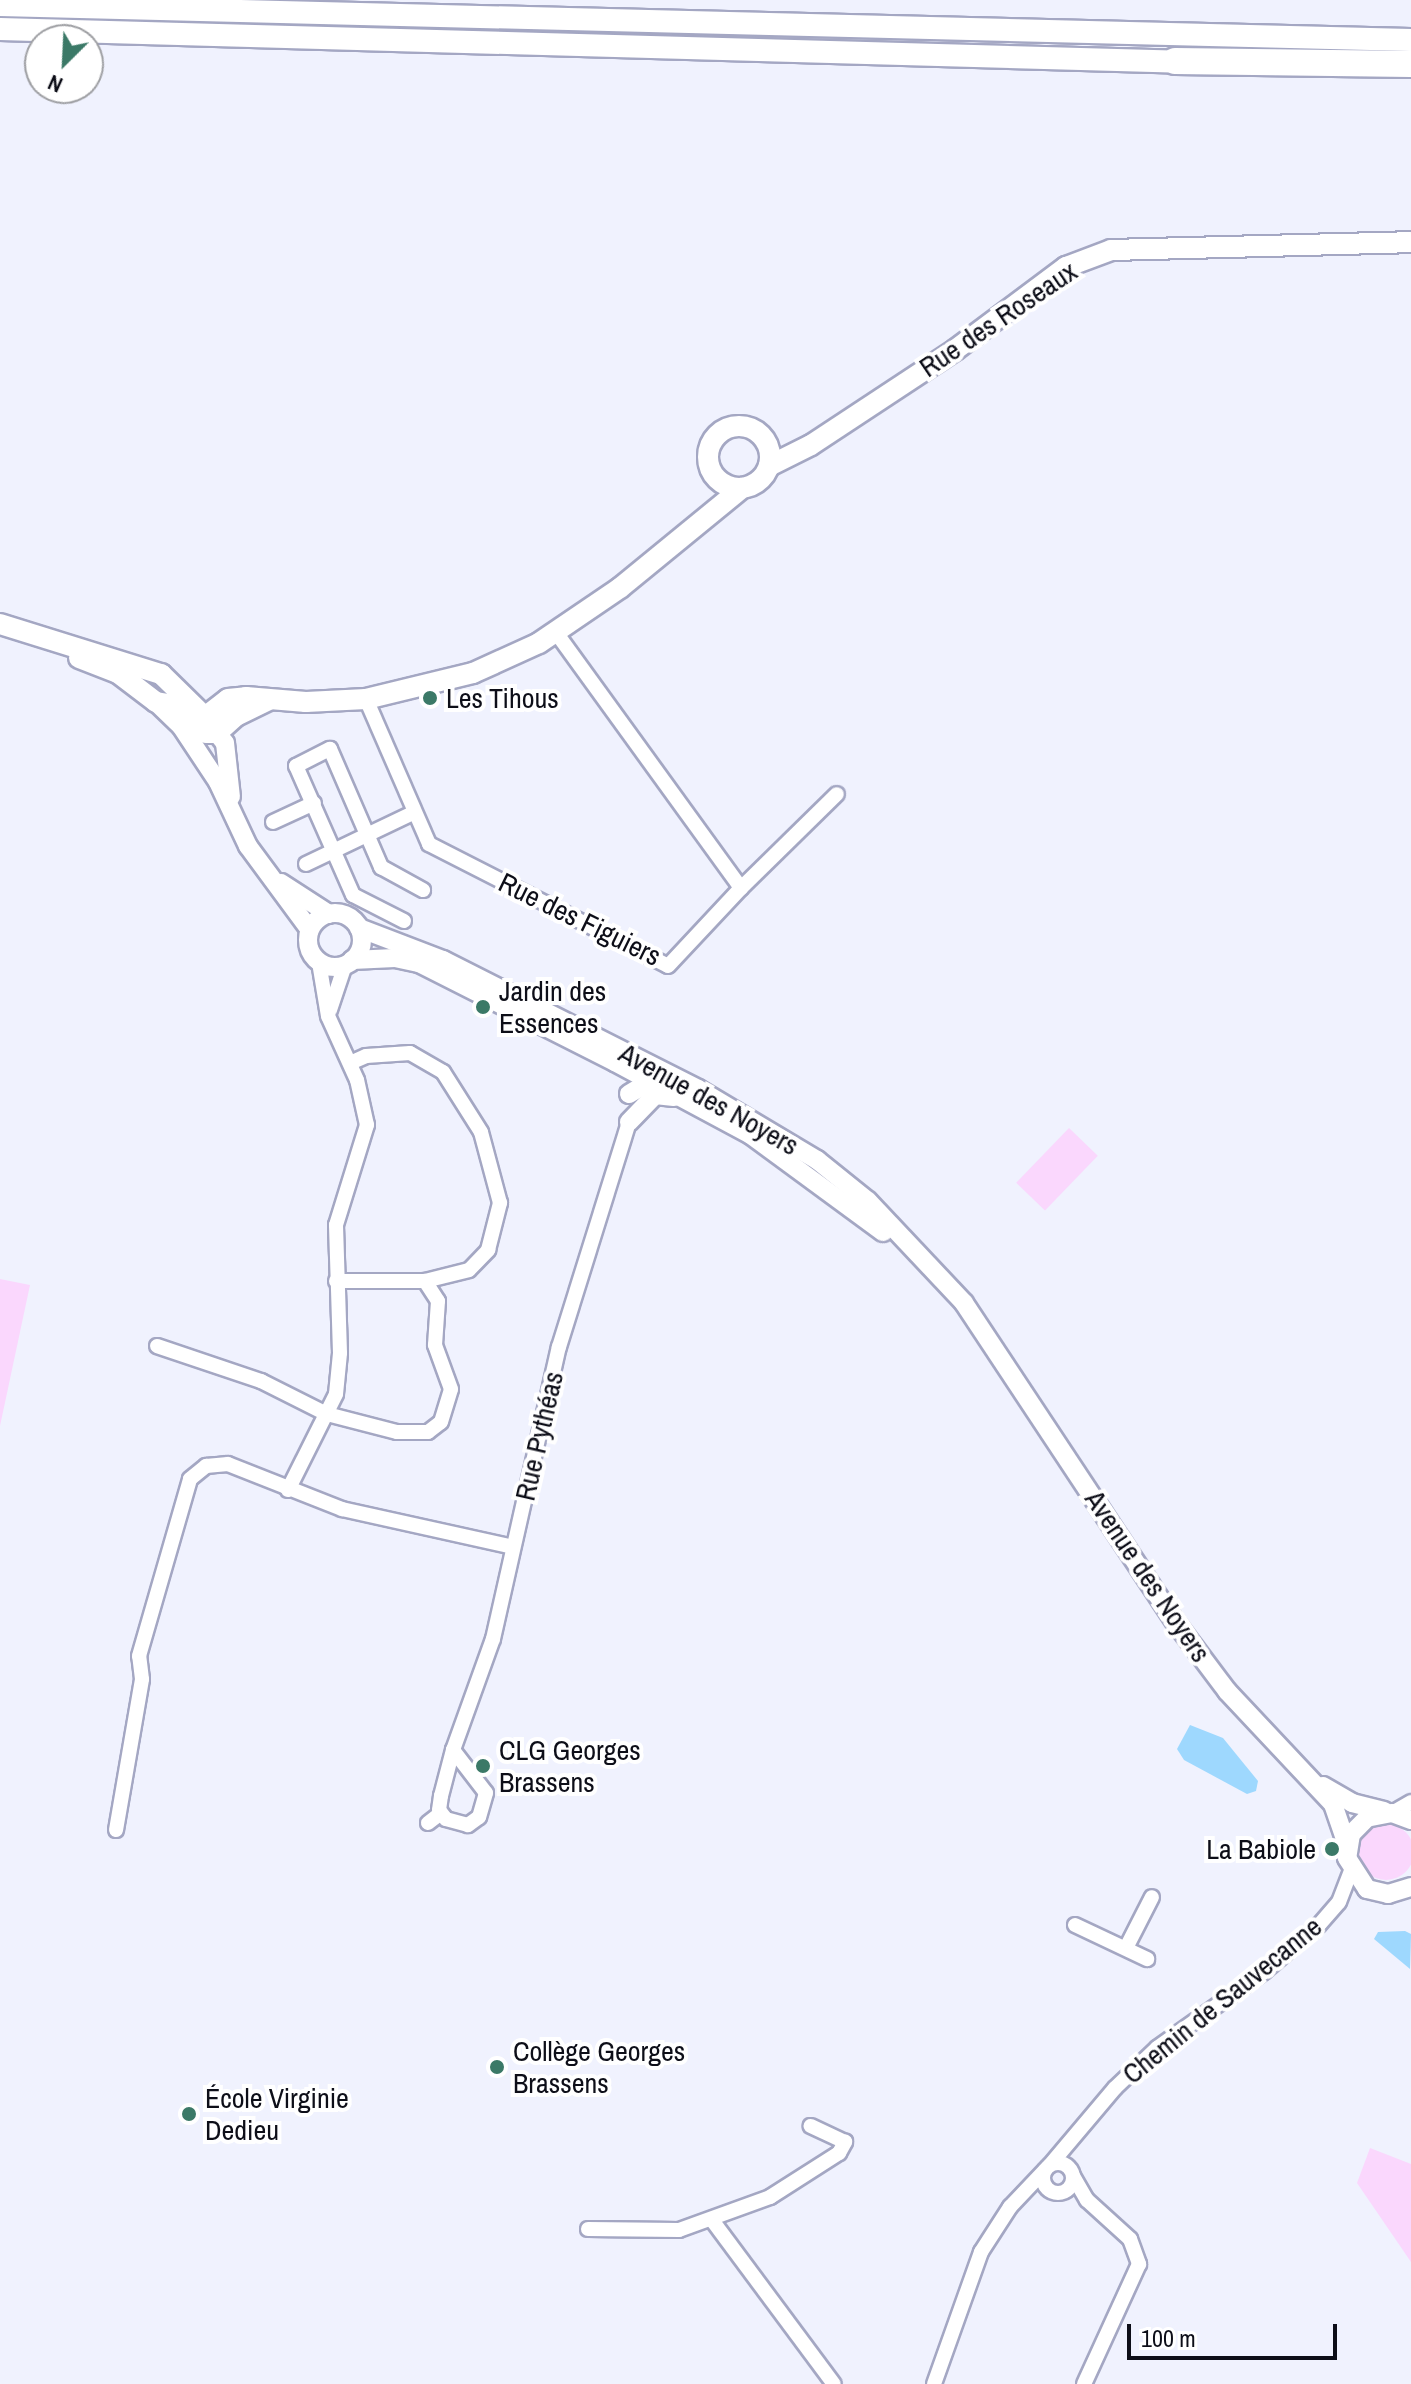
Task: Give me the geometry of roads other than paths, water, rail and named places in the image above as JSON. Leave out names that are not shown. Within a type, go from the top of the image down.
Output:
[{"type":"highway","points":[[0,5],[1411,40]]},
{"type":"highway","points":[[0,29],[1411,67]]},
{"type":"main road","name":"Rue des Roseaux","points":[[206,726],[228,699],[366,699],[473,673],[556,632],[620,588],[742,488],[759,481],[769,457],[796,452],[955,350],[1066,267],[1111,250],[1411,242]]},
{"type":"main road","points":[[719,507],[721,482],[708,455],[717,435],[746,427],[769,457]]},
{"type":"main road","points":[[721,482],[742,488]]},
{"type":"main road","points":[[0,625],[118,673],[156,702],[173,705],[206,726]]},
{"type":"main road","points":[[0,625],[161,674],[206,726]]},
{"type":"street","points":[[556,632],[741,888],[837,794]]},
{"type":"street","name":"Rue des Figuiers","points":[[366,699],[429,844],[668,966],[741,888]]},
{"type":"street","points":[[156,702],[200,753],[236,823],[310,930],[309,948],[319,962],[328,1016],[350,1063],[367,1125],[336,1225],[339,1379],[327,1414],[288,1490]]},
{"type":"street","points":[[200,753],[206,726],[225,743],[236,823]]},
{"type":"street","points":[[404,921],[353,895],[296,766],[330,749],[369,833],[381,867],[423,890]]},
{"type":"street","points":[[273,822],[314,803]]},
{"type":"street","points":[[306,864],[413,813]]},
{"type":"street","points":[[272,878],[329,914],[346,915],[359,928],[361,945],[349,962],[328,1016]]},
{"type":"street","points":[[310,930],[329,914]]},
{"type":"street","name":"Avenue des Noyers","points":[[359,928],[443,960],[691,1094],[862,1212],[908,1255],[998,1354],[1202,1657],[1245,1711],[1317,1783],[1343,1822],[1351,1871]]},
{"type":"street","name":"Avenue des Noyers","points":[[349,962],[395,958],[419,963],[647,1079],[691,1094]]},
{"type":"street","points":[[319,962],[349,962]]},
{"type":"street","points":[[336,1281],[425,1281],[469,1270],[496,1232],[498,1181],[481,1132],[432,1063],[393,1052],[350,1063]]},
{"type":"street","points":[[615,1062],[629,1094],[629,1122]]},
{"type":"street","points":[[629,1094],[647,1079]]},
{"type":"street","points":[[629,1122],[655,1095],[691,1094]]},
{"type":"street","name":"Rue Pythéas","points":[[441,1813],[453,1750],[493,1639],[559,1347],[629,1122]]},
{"type":"street","points":[[157,1346],[261,1381],[327,1414],[413,1433],[428,1432],[441,1422],[451,1389],[435,1345],[438,1301],[425,1281]]},
{"type":"street","points":[[116,1830],[142,1679],[139,1656],[190,1479],[206,1466],[228,1464],[313,1499],[513,1547]]},
{"type":"street","points":[[428,1823],[441,1813],[468,1825],[486,1806],[481,1783],[453,1750]]},
{"type":"street","name":"Avenue des Noyers","points":[[1317,1783],[1352,1803],[1411,1820]]},
{"type":"street","points":[[1347,1845],[1367,1818],[1391,1812],[1411,1802]]},
{"type":"street","points":[[1351,1871],[1367,1889],[1388,1894],[1410,1888]]},
{"type":"street","name":"Chemin de Sauvecanne","points":[[1339,1902],[1351,1871]]},
{"type":"street","name":"Chemin de Sauvecanne","points":[[934,2384],[981,2252],[1020,2199],[1075,2134],[1157,2048],[1264,1972],[1339,1902],[1367,1889]]},
{"type":"street","points":[[1126,1948],[1152,1897]]},
{"type":"street","points":[[1075,1925],[1147,1959]]},
{"type":"street","points":[[588,2229],[679,2230],[770,2197],[839,2153],[845,2142],[810,2126]]},
{"type":"street","points":[[1057,2191],[1072,2173],[1075,2134]]},
{"type":"street","points":[[1057,2191],[1047,2168],[1057,2162],[1072,2173],[1087,2200],[1130,2239],[1139,2264],[1084,2384]]},
{"type":"street","points":[[1020,2199],[1057,2191],[1087,2200]]},
{"type":"street","points":[[712,2220],[834,2384]]},
{"type":"water","points":[[1190,1725],[1223,1738],[1258,1781],[1256,1791],[1247,1794],[1184,1760],[1177,1749]]},
{"type":"water","points":[[1405,1931],[1411,1934],[1410,1969],[1374,1939],[1378,1932]]},
{"type":"place","name":"Les Tihous","points":[[430,698]]},
{"type":"place","name":"Jardin des Essences","points":[[483,1007]]},
{"type":"place","name":"CLG Georges Brassens","points":[[483,1766]]},
{"type":"place","name":"La Babiole","points":[[1332,1849]]},
{"type":"place","name":"Collège Georges Brassens","points":[[497,2067]]},
{"type":"place","name":"École Virginie Dedieu","points":[[189,2114]]}]
